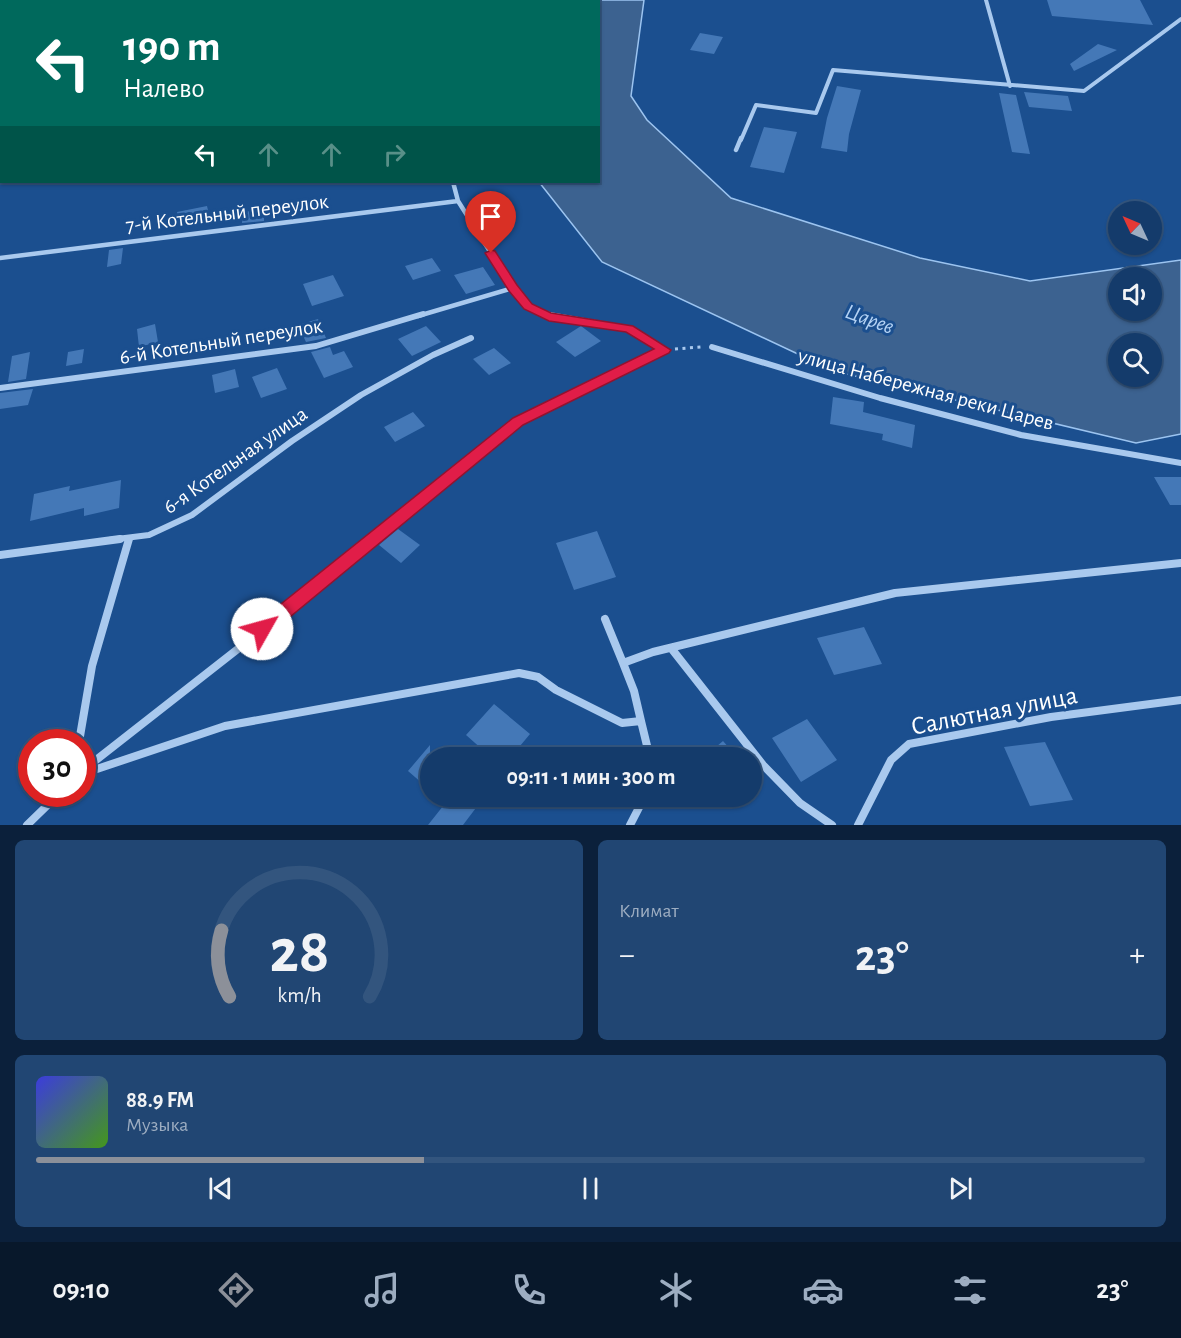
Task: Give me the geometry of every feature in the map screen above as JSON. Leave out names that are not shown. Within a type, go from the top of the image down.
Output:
[{"type":"street","points":[[986,0],[1010,86]]},
{"type":"street","points":[[736,150],[756,105],[816,113],[833,70],[1084,91],[1181,19]]},
{"type":"street","points":[[453,183],[458,201],[513,288],[528,307],[549,317],[629,329],[664,350]]},
{"type":"street","name":"7-й Котельный переулок","points":[[0,258],[458,201]]},
{"type":"street","name":"6-й Котельный переулок","points":[[0,388],[316,346],[513,288]]},
{"type":"street","name":"6-я Котельная улица","points":[[0,555],[149,535],[192,515],[314,425],[435,354],[471,338]]},
{"type":"street","name":"улица Набережная реки Царев","points":[[712,347],[880,398],[1021,435],[1181,463]]},
{"type":"street","points":[[96,762],[518,422],[664,350]]},
{"type":"street","points":[[80,729],[92,670],[129,538]]},
{"type":"street","points":[[623,663],[671,648],[895,593],[1181,563]]},
{"type":"street","points":[[605,619],[634,691],[647,747]]},
{"type":"street","points":[[671,648],[763,765],[800,803],[832,825]]},
{"type":"street","points":[[96,768],[225,726],[519,673],[538,677],[564,695],[622,723],[640,721]]},
{"type":"street","name":"Салютная улица","points":[[858,825],[891,760],[909,744],[1051,717],[1181,700]]},
{"type":"street","points":[[27,825],[46,807]]},
{"type":"street","points":[[630,825],[639,807]]},
{"type":"path","points":[[664,350],[712,347]]},
{"type":"water","name":"Царев","points":[[600,0],[644,0],[631,96],[647,120],[731,198],[920,258],[1030,281],[1108,270],[1108,321],[1162,321],[1162,267],[1131,267],[1181,260],[1181,434],[1136,443],[834,371],[602,262],[540,183],[600,183]]},
{"type":"building","points":[[1047,0],[1140,0],[1153,25],[1052,16]]},
{"type":"building","points":[[700,33],[723,37],[714,54],[690,50]]},
{"type":"building","points":[[1098,44],[1117,50],[1074,71],[1070,64]]},
{"type":"building","points":[[837,86],[861,90],[849,134],[847,152],[821,148]]},
{"type":"building","points":[[1024,92],[1068,96],[1072,111],[1029,107]]},
{"type":"building","points":[[999,93],[1016,95],[1030,154],[1012,152]]},
{"type":"building","points":[[764,127],[797,132],[784,173],[750,167]]},
{"type":"building","points":[[207,206],[210,219],[179,226],[177,212]]},
{"type":"building","points":[[264,209],[264,221],[242,223],[243,212]]},
{"type":"building","points":[[123,248],[121,264],[107,267],[109,250]]},
{"type":"building","points":[[432,258],[441,271],[413,280],[405,266]]},
{"type":"building","points":[[483,267],[495,285],[466,294],[454,275]]},
{"type":"building","points":[[333,275],[344,296],[312,306],[303,284]]},
{"type":"building","points":[[318,319],[326,338],[306,342],[298,325]]},
{"type":"building","points":[[155,324],[158,342],[139,347],[137,329]]},
{"type":"building","points":[[426,326],[441,342],[412,356],[398,339]]},
{"type":"building","points":[[581,326],[601,341],[575,357],[556,342]]},
{"type":"building","points":[[330,347],[333,355],[344,351],[353,367],[324,378],[311,352]]},
{"type":"building","points":[[494,348],[511,363],[489,375],[473,359]]},
{"type":"building","points":[[84,349],[82,363],[66,366],[68,352]]},
{"type":"building","points":[[30,352],[26,379],[8,382],[12,356]]},
{"type":"building","points":[[277,368],[287,389],[261,398],[252,377]]},
{"type":"building","points":[[235,369],[239,387],[215,393],[212,375]]},
{"type":"building","points":[[33,389],[28,405],[0,409],[0,393]]},
{"type":"building","points":[[833,397],[864,402],[863,412],[915,425],[912,448],[882,440],[883,434],[830,424]]},
{"type":"building","points":[[413,412],[425,426],[395,442],[384,427]]},
{"type":"building","points":[[1154,477],[1181,477],[1181,505],[1170,505]]},
{"type":"building","points":[[121,480],[119,508],[84,516],[84,508],[30,521],[34,494],[70,486],[69,491]]},
{"type":"building","points":[[398,529],[420,545],[401,563],[379,545]]},
{"type":"building","points":[[597,531],[616,577],[574,590],[556,543]]},
{"type":"building","points":[[864,627],[882,664],[834,675],[817,638]]},
{"type":"building","points":[[494,704],[530,734],[519,747],[480,747],[466,735]]},
{"type":"building","points":[[807,719],[837,760],[801,782],[772,738]]},
{"type":"building","points":[[723,741],[728,747],[716,747]]},
{"type":"building","points":[[1045,742],[1073,800],[1030,806],[1004,747]]},
{"type":"building","points":[[420,757],[420,781],[408,771]]},
{"type":"building","points":[[442,807],[477,807],[463,825],[428,825]]},
{"type":"route","points":[[262,629],[518,422],[664,350],[629,329],[549,317],[528,307],[491,253]]}]
